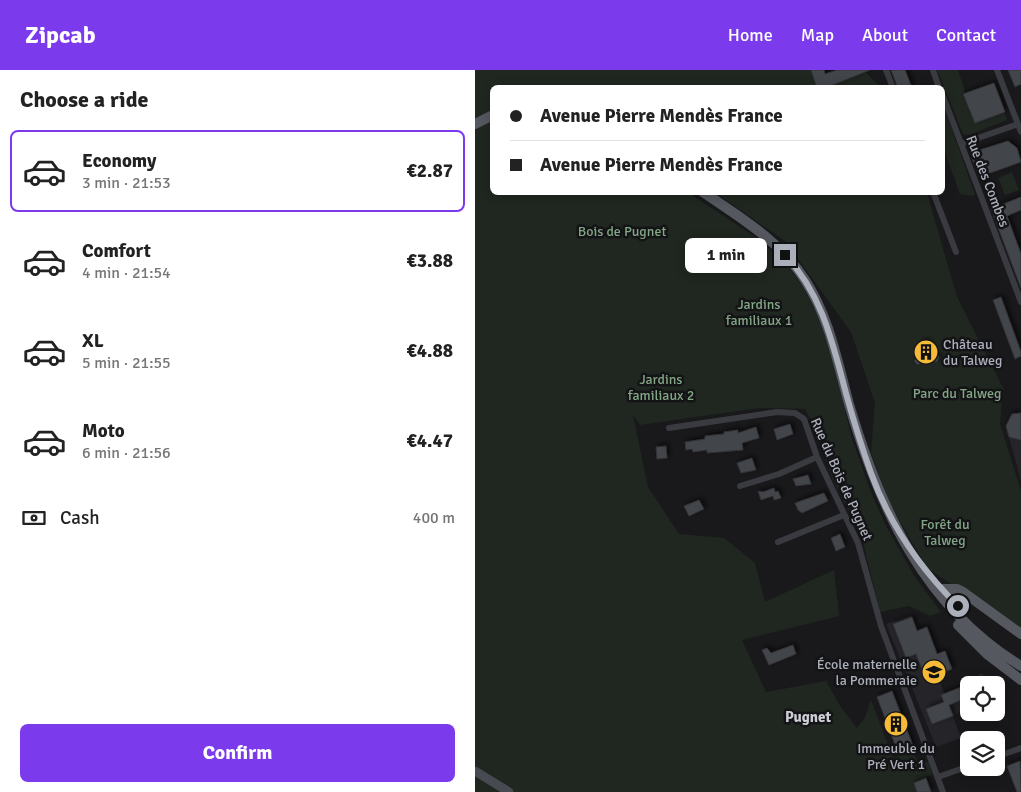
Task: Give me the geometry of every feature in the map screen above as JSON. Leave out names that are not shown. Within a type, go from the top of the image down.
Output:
[{"type":"main road","points":[[475,117],[490,110]]},
{"type":"main road","points":[[475,124],[490,116]]},
{"type":"main road","points":[[707,195],[754,227],[777,246],[793,264],[820,306],[829,327],[847,397],[871,474],[905,543],[933,587],[952,609],[983,639],[1021,666]]},
{"type":"main road","points":[[905,543],[918,556],[942,588],[979,627],[1021,658]]},
{"type":"main road","points":[[905,543],[911,565],[947,614],[987,654],[1021,680]]},
{"type":"main road","points":[[942,588],[957,589],[963,592],[1021,634]]},
{"type":"street","points":[[886,70],[892,85]]},
{"type":"street","points":[[933,70],[938,85]]},
{"type":"street","points":[[997,70],[1021,132]]},
{"type":"street","name":"Rue des Combes","points":[[945,101],[1021,302]]},
{"type":"street","points":[[961,144],[1018,124]]},
{"type":"street","points":[[934,195],[956,252]]},
{"type":"street","name":"Rue du Bois de Pugnet","points":[[669,428],[777,412],[795,413],[804,419],[817,457],[858,543],[881,626],[943,792]]},
{"type":"street","points":[[740,486],[779,474],[817,457]]},
{"type":"street","points":[[778,542],[844,515]]},
{"type":"street","points":[[1005,754],[1021,748]]},
{"type":"street","points":[[938,777],[960,769]]},
{"type":"street","points":[[475,771],[509,792]]},
{"type":"shaded area","points":[[1021,413],[1021,481],[1006,426],[1012,414]]},
{"type":"shaded area","points":[[911,615],[917,631],[927,627],[934,647],[927,650],[947,700],[954,698],[952,691],[960,688],[960,712],[953,716],[960,738],[936,747],[886,624]]},
{"type":"green space","points":[[475,70],[811,70],[816,85],[490,85],[490,195],[692,195],[758,239],[785,263],[802,285],[819,318],[832,355],[852,439],[872,495],[886,526],[915,577],[941,612],[930,616],[909,606],[880,612],[862,538],[831,476],[816,431],[805,409],[759,408],[640,425],[633,415],[648,487],[679,534],[724,538],[755,563],[765,602],[834,570],[839,616],[742,640],[766,692],[826,681],[840,706],[857,728],[865,718],[871,700],[893,758],[914,751],[917,761],[920,763],[929,762],[932,775],[914,782],[917,792],[475,792]]},
{"type":"green space","points":[[937,70],[958,70],[965,91],[962,94],[975,123],[1004,112],[1007,120],[969,135],[963,134],[945,90],[945,85],[943,85]]},
{"type":"green space","points":[[865,72],[879,85],[832,85]]},
{"type":"green space","points":[[945,111],[975,194],[973,196],[960,194],[945,153]]},
{"type":"green space","points":[[1012,172],[1019,190],[1005,195],[998,178]]},
{"type":"green space","points":[[719,195],[928,195],[957,297],[1003,388],[1000,424],[1021,491],[1021,630],[927,568],[890,504],[871,453],[875,403],[851,332],[785,241]]},
{"type":"building","points":[[811,70],[824,70],[825,74],[837,70],[870,70],[832,85],[816,85]]},
{"type":"building","points":[[891,70],[905,70],[911,85],[897,85]]},
{"type":"building","points":[[1008,70],[1021,70],[1021,84],[1015,87]]},
{"type":"building","points":[[994,83],[1005,112],[975,123],[963,94]]},
{"type":"building","points":[[1008,141],[1017,148],[1021,162],[979,177],[970,153]]},
{"type":"building","points":[[1021,197],[1021,210],[1007,216],[1021,254],[1021,288],[991,209]]},
{"type":"building","points":[[1001,297],[1021,352],[1021,356],[1015,359],[993,300]]},
{"type":"building","name":"Château du Talweg","points":[[927,341],[931,353],[939,356],[937,362],[924,360],[918,365],[914,361],[920,356],[922,350],[921,342]]},
{"type":"building","points":[[1021,413],[1021,440],[1009,437],[1006,426],[1012,414]]},
{"type":"building","points":[[790,424],[793,434],[777,440],[774,429]]},
{"type":"building","points":[[756,427],[759,438],[742,443],[743,450],[707,453],[707,450],[693,452],[692,449],[686,450],[685,442],[705,439],[705,436],[724,434],[724,432],[738,430],[738,433]]},
{"type":"building","points":[[666,446],[667,458],[657,459],[656,447]]},
{"type":"building","points":[[752,458],[756,470],[741,473],[737,463]]},
{"type":"building","points":[[808,475],[811,484],[796,486],[793,479]]},
{"type":"building","points":[[774,488],[775,492],[778,491],[781,498],[774,500],[773,496],[761,500],[758,491],[763,492]]},
{"type":"building","points":[[824,493],[828,501],[802,513],[798,510],[795,503]]},
{"type":"building","points":[[699,500],[704,509],[689,516],[684,506]]},
{"type":"building","points":[[840,534],[845,547],[836,551],[831,538]]},
{"type":"building","name":"École maternelle la Pommeraie","points":[[912,617],[917,631],[927,627],[937,654],[945,651],[952,669],[926,679],[916,654],[906,658],[893,624]]},
{"type":"building","points":[[793,645],[796,654],[769,665],[762,650],[767,648],[771,653]]},
{"type":"building","points":[[960,688],[960,701],[949,705],[953,716],[932,724],[926,709],[944,702],[941,695]]},
{"type":"building","name":"Immeuble du Pré Vert 1","points":[[892,691],[915,751],[899,755],[877,697]]},
{"type":"building","points":[[1020,761],[1021,792],[1017,792],[1007,766]]},
{"type":"building","points":[[926,778],[931,792],[917,792],[914,783]]},
{"type":"place","name":"Château du Talweg","points":[[926,352]]},
{"type":"place","name":"École maternelle la Pommeraie","points":[[934,672]]},
{"type":"place","name":"Immeuble du Pré Vert 1","points":[[896,724]]},
{"type":"district","name":"Pugnet","points":[[808,717]]},
{"type":"route","points":[[785,255],[805,280],[820,306],[829,327],[855,426],[879,493],[905,543],[918,556],[958,606]]},
{"type":"park label","name":"Bois de Pugnet","points":[[622,231]]},
{"type":"park label","name":"Jardins familiaux 1","points":[[759,312]]},
{"type":"park label","name":"Jardins familiaux 2","points":[[661,388]]},
{"type":"park label","name":"Parc du Talweg","points":[[957,393]]},
{"type":"park label","name":"Forêt du Talweg","points":[[945,532]]}]
